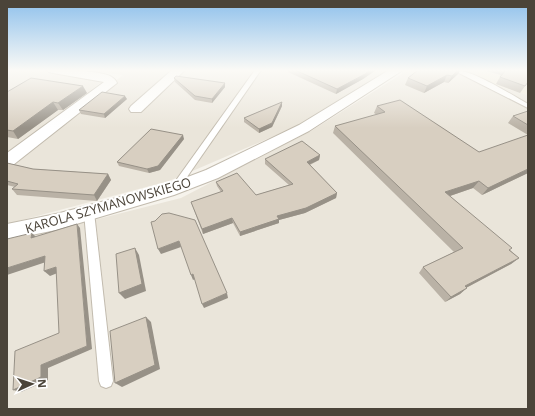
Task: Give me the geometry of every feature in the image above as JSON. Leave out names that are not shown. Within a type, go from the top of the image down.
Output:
[{"type":"street","points":[[7,161],[102,89]]},
{"type":"street","points":[[136,109],[158,89]]},
{"type":"street","name":"KAROLA SZYMANOWSKIEGO","points":[[7,232],[56,222],[174,189],[212,174],[304,128],[366,89]]},
{"type":"lane","points":[[174,189],[244,89]]},
{"type":"lane","points":[[496,89],[528,106]]},
{"type":"lane","points":[[89,212],[106,381]]},
{"type":"shaded area","points":[[7,89],[92,89],[7,156]]},
{"type":"shaded area","points":[[104,89],[360,89],[300,125],[169,181],[7,224],[7,165]]},
{"type":"shaded area","points":[[377,89],[510,89],[528,95],[528,409],[7,409],[7,242],[181,198],[311,131]]},
{"type":"shaded area","points":[[510,89],[528,89],[528,95]]},
{"type":"building","points":[[11,89],[78,89],[58,103],[53,102],[13,131],[7,130],[7,92]]},
{"type":"building","points":[[187,89],[220,89],[212,99],[195,96]]},
{"type":"building","points":[[102,92],[125,96],[104,114],[79,110]]},
{"type":"building","points":[[400,100],[479,152],[528,135],[528,169],[488,188],[479,181],[445,192],[512,248],[509,250],[519,258],[465,286],[467,288],[451,297],[423,267],[463,248],[335,126],[385,112],[377,106]]},
{"type":"building","points":[[282,102],[272,123],[259,129],[244,118]]},
{"type":"building","points":[[528,111],[528,125],[513,116]]},
{"type":"building","points":[[151,129],[183,135],[158,166],[147,169],[117,162]]},
{"type":"building","points":[[302,141],[320,155],[307,162],[337,193],[306,208],[277,216],[279,219],[240,232],[232,218],[202,229],[191,202],[223,191],[216,182],[237,173],[256,195],[293,184],[265,159]]},
{"type":"building","points":[[7,163],[33,169],[108,174],[94,195],[12,189],[18,184],[7,181]]},
{"type":"building","points":[[169,213],[195,220],[227,293],[202,304],[193,274],[191,275],[179,241],[158,249],[151,222],[155,221],[162,214]]},
{"type":"building","points":[[77,224],[87,346],[41,365],[41,377],[13,390],[15,351],[59,333],[56,267],[44,271],[45,256],[7,268],[7,239],[32,233],[31,238]]},
{"type":"building","points":[[135,248],[142,284],[119,293],[116,254]]},
{"type":"building","points":[[146,317],[155,365],[115,383],[110,331]]}]
